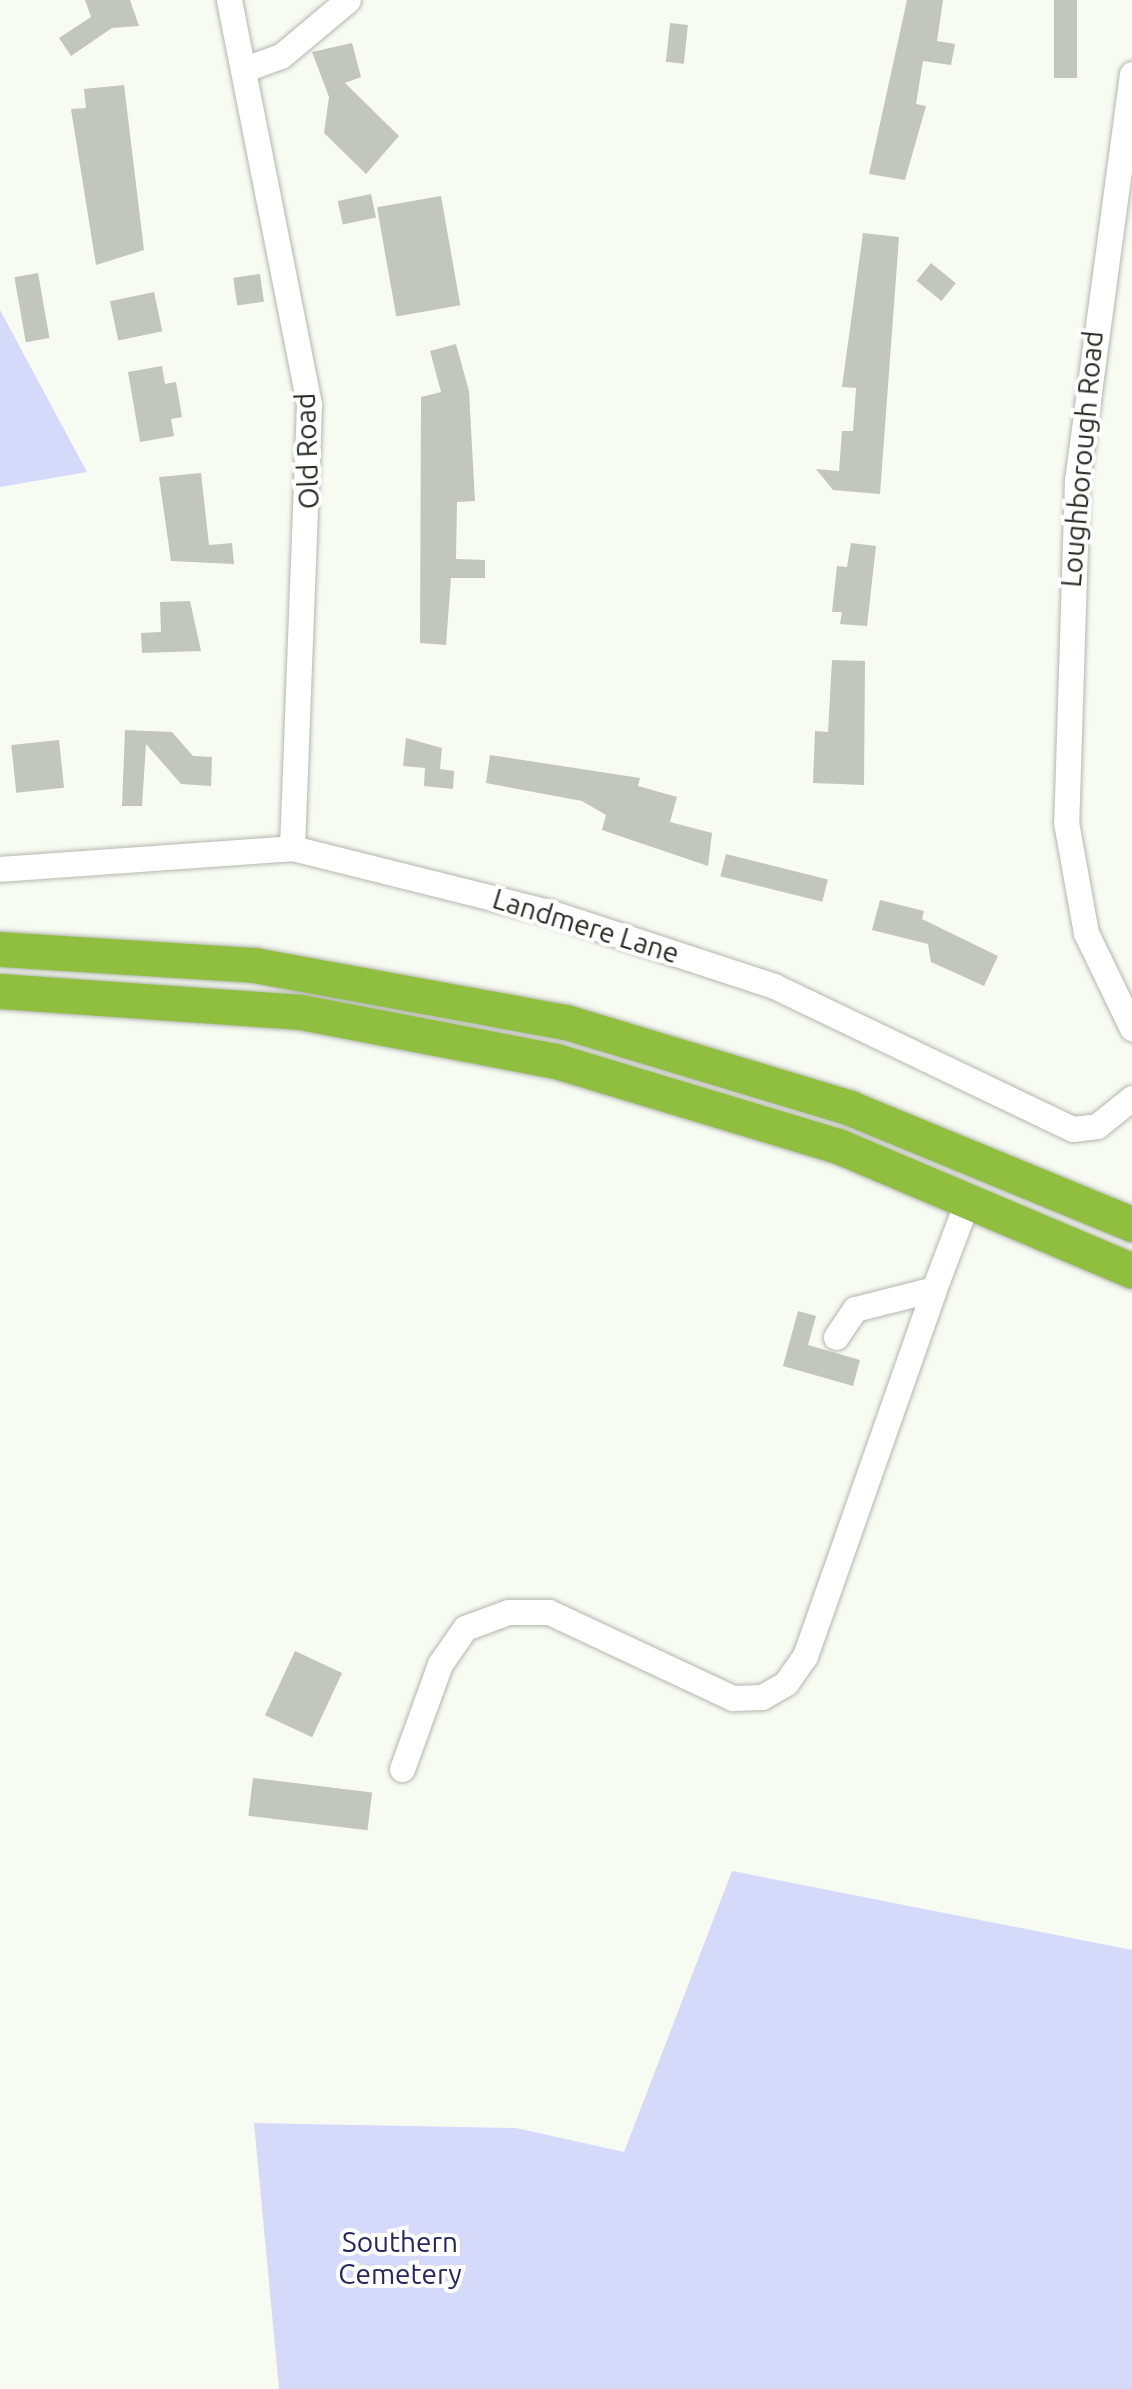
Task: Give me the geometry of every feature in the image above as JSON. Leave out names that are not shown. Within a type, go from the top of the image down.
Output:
[{"type":"highway","points":[[0,949],[254,965],[566,1022],[850,1108],[1132,1224]]},
{"type":"highway","points":[[0,991],[240,1006],[450,1036],[682,1095],[969,1197],[1132,1271]]},
{"type":"street","name":"Old Road","points":[[229,0],[310,405],[292,848]]},
{"type":"street","points":[[244,69],[281,56],[348,0]]},
{"type":"street","name":"Loughborough Road","points":[[1132,74],[1076,480],[1068,846],[1086,934],[1132,1028]]},
{"type":"street","name":"Landmere Lane","points":[[0,870],[292,848],[530,907],[774,986],[1073,1128],[1097,1126],[1132,1098]]},
{"type":"street","points":[[402,1768],[440,1664],[465,1628],[508,1612],[549,1612],[733,1698],[762,1697],[786,1682],[805,1656],[969,1197]]},
{"type":"street","points":[[836,1338],[855,1309],[934,1289]]},
{"type":"green space","points":[[0,310],[87,472],[0,487]]},
{"type":"green space","name":"Southern Cemetery","points":[[732,1871],[1132,1950],[1132,2389],[279,2389],[254,2123],[516,2128],[624,2152]]},
{"type":"building","points":[[85,0],[130,0],[139,26],[112,28],[71,56],[59,38],[91,17]]},
{"type":"building","points":[[907,0],[943,0],[937,41],[955,44],[951,65],[923,61],[916,104],[926,106],[905,180],[869,174]]},
{"type":"building","points":[[1054,0],[1077,0],[1077,78],[1054,78]]},
{"type":"building","points":[[670,23],[688,25],[684,64],[666,62]]},
{"type":"building","points":[[352,43],[361,77],[345,83],[399,136],[366,174],[324,133],[329,97],[312,52]]},
{"type":"building","points":[[124,85],[144,250],[96,265],[71,109],[86,108],[84,89]]},
{"type":"building","points":[[371,194],[376,217],[343,225],[338,201]]},
{"type":"building","points":[[441,196],[460,305],[396,317],[377,207]]},
{"type":"building","points":[[863,233],[899,237],[880,494],[833,490],[816,469],[839,471],[842,431],[853,431],[856,388],[842,387]]},
{"type":"building","points":[[931,263],[956,283],[941,301],[917,281]]},
{"type":"building","points":[[38,273],[49,338],[26,342],[14,277]]},
{"type":"building","points":[[260,274],[264,302],[237,305],[233,278]]},
{"type":"building","points":[[154,292],[162,331],[118,340],[110,301]]},
{"type":"building","points":[[456,344],[469,391],[475,501],[457,502],[456,559],[485,560],[485,578],[451,578],[446,645],[420,643],[421,397],[441,392],[430,351]]},
{"type":"building","points":[[162,366],[165,384],[176,382],[182,417],[171,419],[174,436],[140,442],[128,372]]},
{"type":"building","points":[[201,473],[209,545],[232,543],[234,564],[171,561],[159,477]]},
{"type":"building","points":[[851,543],[876,546],[867,626],[840,624],[842,612],[832,612],[837,566],[847,567]]},
{"type":"building","points":[[190,601],[201,651],[142,653],[141,633],[161,632],[160,602]]},
{"type":"building","points":[[832,660],[865,661],[864,785],[813,783],[815,731],[828,732]]},
{"type":"building","points":[[125,730],[172,732],[193,756],[212,757],[211,786],[181,784],[146,744],[142,806],[122,806]]},
{"type":"building","points":[[406,738],[442,748],[440,769],[454,771],[453,789],[424,786],[425,768],[403,766]]},
{"type":"building","points":[[59,740],[64,788],[16,793],[11,745]]},
{"type":"building","points":[[490,755],[640,778],[638,786],[677,797],[670,822],[712,833],[708,866],[602,830],[606,815],[582,801],[486,783]]},
{"type":"building","points":[[726,854],[828,879],[822,902],[720,876]]},
{"type":"building","points":[[880,900],[924,911],[922,919],[998,956],[984,986],[931,962],[928,944],[872,930]]},
{"type":"building","points":[[798,1311],[816,1316],[808,1345],[860,1360],[853,1386],[783,1366]]},
{"type":"building","points":[[295,1651],[342,1673],[312,1737],[265,1715]]},
{"type":"building","points":[[253,1778],[372,1793],[367,1830],[248,1816]]}]
